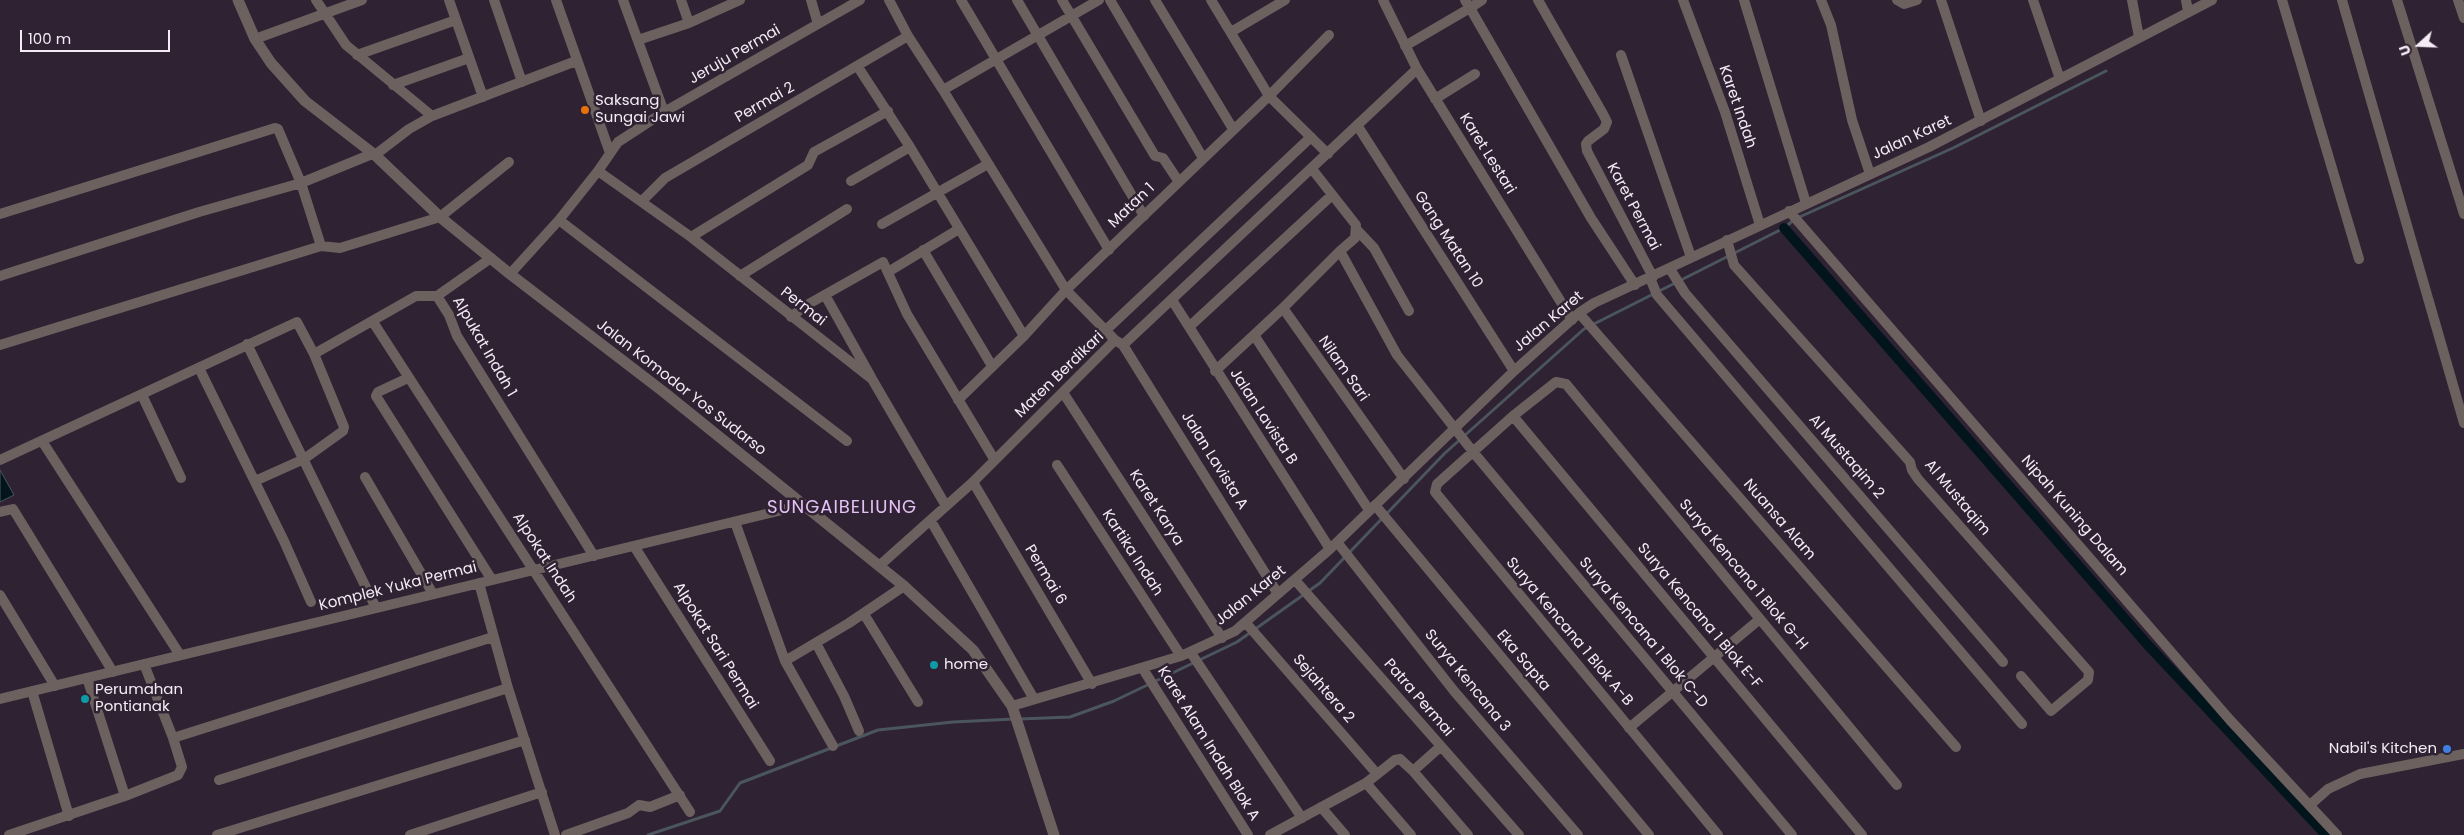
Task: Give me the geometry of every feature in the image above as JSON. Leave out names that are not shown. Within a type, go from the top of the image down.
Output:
[{"type":"street","name":"Jalan Komodor Yos Sudarso","points":[[238,0],[255,39],[288,84],[373,154],[440,217],[510,274],[665,393],[904,586],[973,650],[1012,706],[1054,835]]},
{"type":"street","points":[[316,0],[323,15],[346,45],[432,116]]},
{"type":"street","points":[[255,39],[362,0]]},
{"type":"street","points":[[449,0],[482,97]]},
{"type":"street","points":[[494,0],[522,82]]},
{"type":"street","points":[[556,0],[610,153]]},
{"type":"street","points":[[623,0],[664,112]]},
{"type":"street","points":[[681,0],[689,23]]},
{"type":"street","points":[[811,0],[818,24]]},
{"type":"street","name":"Jeruju Permai","points":[[510,274],[559,220],[598,171],[618,142],[664,112],[860,0]]},
{"type":"street","name":"Jalan Lavista A","points":[[889,0],[908,36],[1066,290],[1119,342],[1278,594]]},
{"type":"street","points":[[962,0],[1109,250]]},
{"type":"street","points":[[1017,0],[1144,216]]},
{"type":"street","points":[[1062,0],[1155,156],[1163,158],[1179,182]]},
{"type":"street","points":[[943,90],[1099,0]]},
{"type":"street","points":[[1110,0],[1203,158]]},
{"type":"street","points":[[1155,0],[1233,129]]},
{"type":"street","points":[[1211,0],[1269,96],[1328,154]]},
{"type":"street","points":[[1231,32],[1285,0]]},
{"type":"street","name":"Karet Lestari","points":[[1382,0],[1417,69],[1435,99],[1577,316]]},
{"type":"street","points":[[1405,46],[1468,4],[1482,0]]},
{"type":"street","name":"Karet Permai","points":[[1538,0],[1606,122],[1604,129],[1586,144],[1587,151],[1651,279],[1657,295],[2022,724]]},
{"type":"street","name":"Karet Indah","points":[[1683,0],[1725,112],[1760,225]]},
{"type":"street","points":[[1744,0],[1806,204]]},
{"type":"street","points":[[1821,0],[1831,25],[1850,111],[1870,174]]},
{"type":"street","points":[[1897,0],[1904,4],[1917,0]]},
{"type":"street","points":[[1941,0],[1981,121]]},
{"type":"street","points":[[2033,0],[2060,79]]},
{"type":"street","points":[[2132,0],[2140,37]]},
{"type":"street","points":[[2186,0],[2188,11]]},
{"type":"street","name":"Jalan Karet","points":[[1012,706],[1092,684],[1145,672],[1181,656],[1192,654],[1248,625],[1278,594],[1297,582],[1404,479],[1457,432],[1514,372],[1594,303],[1635,285],[1672,272],[1691,257],[1728,242],[1760,225],[1791,213],[1806,204],[1981,121],[2212,0]]},
{"type":"street","points":[[2282,0],[2359,258]]},
{"type":"street","points":[[2342,0],[2464,423]]},
{"type":"street","points":[[2398,0],[2464,214]]},
{"type":"street","points":[[2458,0],[2464,18]]},
{"type":"street","points":[[638,40],[689,23],[734,2]]},
{"type":"street","points":[[1468,4],[1591,218],[1635,285]]},
{"type":"street","points":[[357,55],[456,20]]},
{"type":"street","name":"Matan 1","points":[[958,400],[1024,336],[1066,290],[1269,96],[1329,35]]},
{"type":"street","name":"Permai 2","points":[[642,201],[665,178],[858,67],[908,36]]},
{"type":"street","points":[[1621,55],[1691,257]]},
{"type":"street","points":[[393,85],[469,58]]},
{"type":"street","points":[[0,276],[199,212],[301,183],[373,154],[409,129],[432,116],[576,61]]},
{"type":"street","points":[[858,67],[888,111],[1024,336]]},
{"type":"street","name":"Maten Berdikari","points":[[879,566],[931,521],[1119,342],[1172,300],[1417,69]]},
{"type":"street","points":[[1435,99],[1475,74]]},
{"type":"street","points":[[691,237],[808,165],[814,152],[888,111]]},
{"type":"street","name":"Gang Matan 10","points":[[1357,125],[1514,372]]},
{"type":"street","points":[[0,214],[275,128],[278,129],[301,183],[321,246]]},
{"type":"street","points":[[1106,330],[1311,137]]},
{"type":"street","points":[[851,182],[910,147]]},
{"type":"street","points":[[0,346],[321,246],[340,248],[440,217],[509,162]]},
{"type":"street","points":[[882,224],[988,164]]},
{"type":"street","points":[[1312,169],[1356,225],[1357,230],[1374,248],[1409,311]]},
{"type":"street","name":"Permai","points":[[598,171],[691,237],[872,379],[946,506]]},
{"type":"street","points":[[1189,327],[1332,194]]},
{"type":"street","points":[[740,276],[847,208]]},
{"type":"street","name":"Nipah Kuning Dalam","points":[[1791,213],[2230,720],[2337,835]]},
{"type":"street","points":[[559,220],[847,441]]},
{"type":"street","points":[[888,272],[959,229]]},
{"type":"street","points":[[1215,371],[1355,238],[1357,230]]},
{"type":"street","name":"Al Mustaqim","points":[[1728,242],[1734,265],[1910,462],[1912,470],[1918,479],[2089,672],[2088,680],[2051,711],[2022,676]]},
{"type":"street","points":[[923,250],[992,366]]},
{"type":"street","name":"Surya Kencana 1 Blok C-D","points":[[1340,251],[1397,355],[1457,432],[1792,835]]},
{"type":"street","points":[[437,296],[491,258]]},
{"type":"street","points":[[791,317],[883,262],[907,314],[994,459]]},
{"type":"street","name":"Al Mustaqim 2","points":[[1672,272],[1685,293],[2003,662]]},
{"type":"street","points":[[825,295],[872,379]]},
{"type":"street","name":"Alpukat Indah 1","points":[[314,354],[416,296],[437,296],[449,316],[457,336],[594,556]]},
{"type":"street","name":"Jalan Lavista B","points":[[1172,300],[1215,371],[1336,546]]},
{"type":"street","name":"Nilam Sari","points":[[1283,308],[1404,479]]},
{"type":"street","name":"Nuansa Alam","points":[[1577,316],[1597,334],[1956,747]]},
{"type":"street","points":[[0,460],[142,395],[295,321],[314,354],[344,427],[341,434],[304,458],[255,481]]},
{"type":"street","name":"Alpokat Indah","points":[[372,322],[690,812]]},
{"type":"street","name":"Eka Sapta","points":[[1254,335],[1374,508],[1649,835]]},
{"type":"street","points":[[247,344],[376,608]]},
{"type":"street","points":[[199,368],[255,481],[311,602]]},
{"type":"street","points":[[408,378],[378,392],[376,396],[492,580]]},
{"type":"street","name":"Surya Kencana 1 Blok A-B","points":[[1566,384],[1559,381],[1554,383],[1513,416],[1437,484],[1434,490],[1436,496],[1718,835]]},
{"type":"street","name":"Surya Kencana 1 Blok G-H","points":[[1566,384],[1897,785]]},
{"type":"street","name":"Karet Karya","points":[[1064,394],[1222,638]]},
{"type":"street","points":[[142,395],[181,478]]},
{"type":"street","name":"Surya Kencana 1 Blok E-F","points":[[1513,416],[1862,835]]},
{"type":"street","points":[[42,441],[180,655]]},
{"type":"street","name":"Kartika Indah","points":[[1057,465],[1181,656]]},
{"type":"street","points":[[365,477],[433,594]]},
{"type":"street","name":"Permai 6","points":[[972,482],[1092,684]]},
{"type":"street","name":"Komplek Yuka Permai","points":[[0,699],[803,505]]},
{"type":"street","points":[[0,512],[13,508],[113,672]]},
{"type":"street","points":[[931,521],[1034,699]]},
{"type":"street","points":[[735,522],[784,661],[833,746]]},
{"type":"street","name":"Alpokat Sari Permai","points":[[634,546],[770,761]]},
{"type":"street","name":"Surya Kencana 3","points":[[1336,546],[1354,563],[1454,691],[1578,835]]},
{"type":"street","name":"Patra Permai","points":[[1297,582],[1519,835]]},
{"type":"street","points":[[479,583],[508,688],[555,835]]},
{"type":"street","points":[[784,661],[864,614],[904,586]]},
{"type":"street","points":[[0,595],[55,686]]},
{"type":"street","points":[[864,614],[918,702]]},
{"type":"street","points":[[1629,728],[1760,619]]},
{"type":"street","name":"Sejahtera 2","points":[[1248,625],[1377,774]]},
{"type":"street","points":[[173,738],[493,637]]},
{"type":"street","points":[[816,643],[844,696],[859,731]]},
{"type":"street","points":[[1192,654],[1302,818]]},
{"type":"street","points":[[9,835],[69,816],[178,775],[182,767],[173,738],[144,664]]},
{"type":"street","name":"Karet Alam Indah Blok A","points":[[1145,672],[1248,835]]},
{"type":"street","points":[[87,678],[125,796]]},
{"type":"street","points":[[219,780],[508,688]]},
{"type":"street","points":[[32,691],[69,816]]},
{"type":"street","points":[[217,835],[525,740]]},
{"type":"street","points":[[1414,771],[1440,746]]},
{"type":"street","points":[[2310,805],[2328,789],[2360,774],[2464,754]]},
{"type":"street","points":[[1270,835],[1283,832],[1302,818],[1366,783],[1400,759],[1414,771],[1468,835]]},
{"type":"street","points":[[1366,783],[1411,835]]},
{"type":"street","points":[[410,835],[542,792]]},
{"type":"street","points":[[566,835],[628,813],[639,805],[650,808],[680,795]]},
{"type":"street","points":[[1321,807],[1344,835]]},
{"type":"shaded area","points":[[0,470],[14,495],[0,502]]},
{"type":"waterway","points":[[1020,719],[1070,717],[1114,701],[1237,642],[1320,583],[1445,453],[1584,329],[1784,228],[1795,219],[1953,148],[2106,71]]},
{"type":"waterway","points":[[1784,228],[2146,643],[2326,835]]},
{"type":"waterway","points":[[648,835],[720,811],[740,783],[878,730],[953,722],[1014,719]]},
{"type":"place","name":"Saksang Sungai Jawi","points":[[585,110]]},
{"type":"place","name":"home","points":[[934,665]]},
{"type":"place","name":"Perumahan Pontianak","points":[[85,699]]},
{"type":"place","name":"Nabil's Kitchen","points":[[2447,749]]},
{"type":"district","name":"SUNGAIBELIUNG","points":[[842,508]]}]
